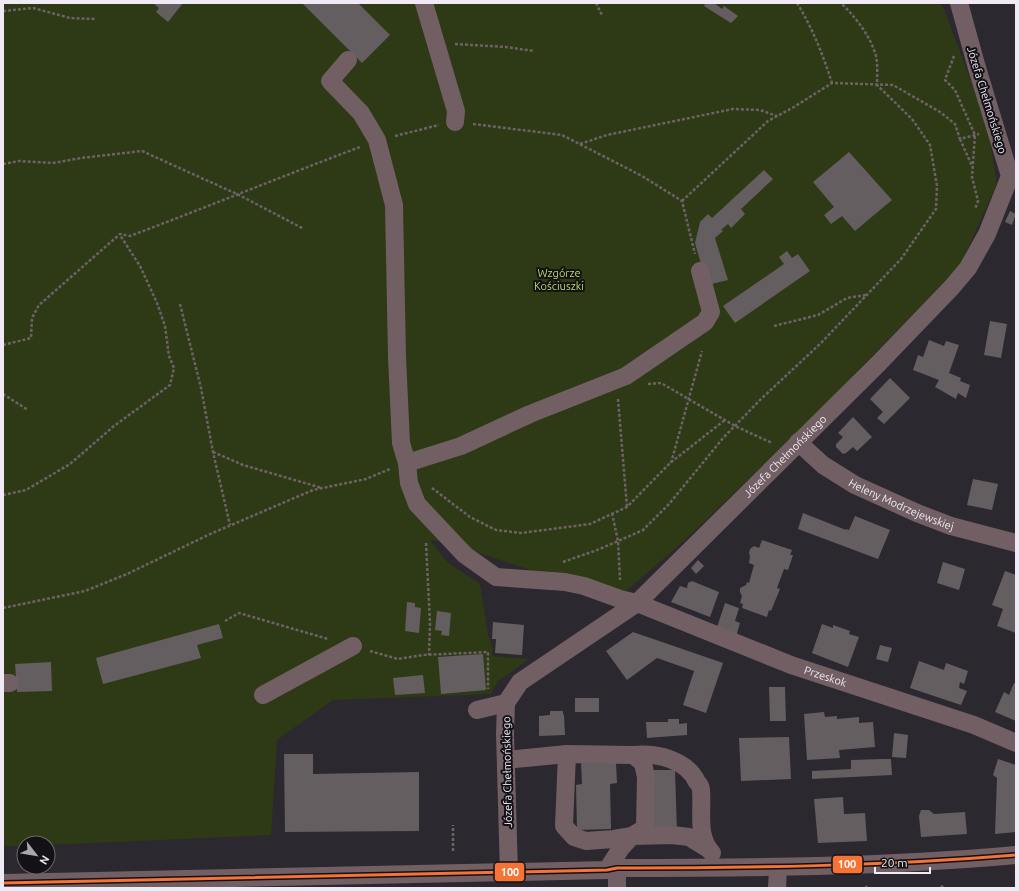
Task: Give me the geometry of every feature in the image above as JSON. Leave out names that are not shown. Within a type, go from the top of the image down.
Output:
[{"type":"street","points":[[424,3],[456,112],[455,122]]},
{"type":"street","name":"Józefa Chełmońskiego","points":[[509,873],[505,734],[506,703],[520,682],[629,601],[793,447],[878,364],[952,287],[968,268],[986,234],[1013,178],[977,68],[959,3]]},
{"type":"street","points":[[348,60],[330,81],[361,113],[378,140],[394,205],[397,357],[401,443],[409,482],[417,504],[464,555],[496,577],[565,582],[584,586],[629,601]]},
{"type":"street","points":[[407,468],[461,446],[530,414],[626,376],[704,322],[711,312],[700,271]]},
{"type":"street","name":"Heleny Modrzejewskiej","points":[[793,447],[855,485],[917,513],[951,526],[1016,543]]},
{"type":"street","name":"Przeskok","points":[[629,601],[791,665],[974,725],[1016,743]]},
{"type":"street","points":[[263,695],[353,646]]},
{"type":"street","points":[[477,710],[506,703]]},
{"type":"street","points":[[506,760],[567,754],[646,754],[675,760],[693,774],[701,788],[700,822],[707,848]]},
{"type":"street","points":[[567,754],[564,826],[574,837],[586,841],[632,836],[672,835],[689,837],[707,848],[726,868]]},
{"type":"street","points":[[617,888],[612,869],[622,848],[632,836],[645,828],[646,777],[643,763],[633,755]]},
{"type":"street","points":[[3,883],[113,885],[612,869],[778,868],[945,861],[1016,855]]},
{"type":"street","points":[[777,888],[778,868]]},
{"type":"path","points":[[596,3],[602,15]]},
{"type":"path","points":[[797,3],[808,21],[822,51],[832,83]]},
{"type":"path","points":[[562,562],[644,530],[670,504],[724,437],[760,400],[821,343],[901,260],[936,209],[937,186],[930,145],[912,119],[877,85],[876,56],[864,29],[842,3]]},
{"type":"path","points":[[3,11],[33,8],[70,18],[95,19]]},
{"type":"path","points":[[436,44],[466,44],[534,51]]},
{"type":"path","points":[[955,50],[944,80],[955,90],[976,135],[972,177],[978,201],[974,216]]},
{"type":"path","points":[[682,201],[768,121],[794,107],[832,83],[893,85],[940,112],[955,124],[973,169]]},
{"type":"path","points":[[579,144],[607,135],[733,109],[760,110],[777,116]]},
{"type":"path","points":[[120,234],[130,236],[378,140],[455,122],[562,135],[642,176],[682,201],[700,271]]},
{"type":"path","points":[[960,139],[976,135]]},
{"type":"path","points":[[3,164],[19,161],[53,163],[81,158],[142,151],[239,195],[304,229]]},
{"type":"path","points":[[3,345],[31,338],[32,318],[39,306],[120,234]]},
{"type":"path","points":[[3,495],[26,490],[70,464],[114,426],[170,385],[174,368],[169,356],[166,326],[140,266],[120,234]]},
{"type":"path","points":[[774,326],[818,315],[846,298],[866,295]]},
{"type":"path","points":[[180,304],[201,388],[213,452],[230,526]]},
{"type":"path","points":[[670,463],[702,351]]},
{"type":"path","points":[[615,380],[627,507]]},
{"type":"path","points":[[641,387],[648,384],[661,383],[735,426],[793,447]]},
{"type":"path","points":[[3,394],[28,410]]},
{"type":"path","points":[[3,608],[85,591],[127,574],[230,526],[313,490],[366,479],[407,468],[422,481],[470,516],[496,530],[521,533],[590,524],[627,507],[670,463],[725,420]]},
{"type":"path","points":[[213,452],[243,465],[323,488]]},
{"type":"path","points":[[612,513],[618,541],[620,569],[629,601]]},
{"type":"path","points":[[426,543],[430,623],[429,655],[488,652],[488,689]]},
{"type":"path","points":[[225,621],[239,613],[300,631]]},
{"type":"path","points":[[453,824],[453,851]]},
{"type":"path","points":[[941,888],[944,884]]},
{"type":"green space","name":"Wzgórze Kościuszki","points":[[3,3],[939,3],[943,7],[987,123],[997,184],[960,266],[793,437],[684,541],[625,592],[546,575],[448,543],[430,540],[447,562],[480,584],[488,634],[493,649],[492,656],[529,659],[498,681],[491,694],[333,700],[277,740],[271,835],[56,845],[56,835],[16,835],[16,846],[3,846]]},
{"type":"building","points":[[153,3],[183,3],[168,22],[156,12],[159,8]]},
{"type":"building","points":[[302,3],[358,3],[390,35],[362,63]]},
{"type":"building","points":[[703,3],[714,3],[722,9],[724,6],[738,16],[731,23],[704,6],[705,4]]},
{"type":"building","points":[[849,152],[892,200],[855,231],[842,216],[831,224],[824,215],[834,207],[813,182]]},
{"type":"building","points":[[764,170],[773,179],[741,209],[745,214],[731,228],[728,224],[715,238],[728,280],[707,285],[695,243],[700,222],[708,214],[712,218]]},
{"type":"building","points":[[1010,211],[1016,214],[1012,225],[1005,222]]},
{"type":"building","points":[[787,251],[792,258],[798,254],[810,271],[735,323],[723,306],[784,264],[779,257]]},
{"type":"building","points":[[990,321],[1007,324],[1001,358],[984,355]]},
{"type":"building","points":[[929,340],[944,346],[946,341],[959,345],[949,373],[961,378],[960,381],[970,385],[966,398],[958,393],[956,399],[935,387],[939,380],[913,370],[918,355],[923,357]]},
{"type":"building","points":[[890,378],[910,398],[884,424],[877,418],[883,412],[870,399]]},
{"type":"building","points":[[853,417],[872,437],[857,451],[853,447],[843,454],[836,447],[836,444],[843,437],[838,433]]},
{"type":"building","points":[[973,479],[998,484],[992,510],[967,505]]},
{"type":"building","points":[[803,513],[846,530],[849,530],[855,516],[890,530],[878,559],[798,529]]},
{"type":"building","points":[[762,540],[792,550],[790,555],[793,555],[788,570],[784,569],[777,588],[780,589],[767,617],[742,608],[743,604],[740,603],[742,596],[740,588],[746,585],[747,582],[749,583],[754,565],[749,563],[750,549],[754,546],[759,548]]},
{"type":"building","points":[[698,560],[704,566],[696,574],[691,568]]},
{"type":"building","points":[[943,562],[965,569],[959,590],[937,583]]},
{"type":"building","points":[[1005,571],[1016,575],[1016,633],[997,626],[1003,609],[992,605]]},
{"type":"building","points":[[692,581],[719,592],[710,617],[671,602],[680,586],[687,588],[688,583]]},
{"type":"building","points":[[407,602],[415,603],[415,607],[421,608],[419,633],[405,631]]},
{"type":"building","points":[[725,603],[739,608],[735,621],[740,623],[736,637],[716,630]]},
{"type":"building","points":[[437,611],[451,613],[449,636],[441,635],[442,631],[435,630]]},
{"type":"building","points":[[493,622],[524,625],[522,655],[495,653],[496,639],[492,639]]},
{"type":"building","points":[[219,624],[223,638],[197,645],[201,658],[103,684],[96,658]]},
{"type":"building","points":[[822,624],[833,628],[833,625],[850,631],[849,634],[859,637],[848,667],[812,653]]},
{"type":"building","points":[[633,632],[723,663],[706,713],[683,705],[694,671],[657,658],[627,680],[606,651]]},
{"type":"building","points":[[880,645],[892,648],[888,662],[876,659]]},
{"type":"building","points":[[483,654],[486,690],[441,694],[438,657]]},
{"type":"building","points":[[919,661],[944,670],[946,663],[968,671],[964,684],[960,682],[959,688],[967,691],[961,705],[910,688]]},
{"type":"building","points":[[51,662],[52,691],[17,692],[15,664]]},
{"type":"building","points":[[423,675],[425,693],[395,695],[393,678]]},
{"type":"building","points":[[1014,683],[1016,684],[1016,721],[995,712],[1004,692],[1009,695]]},
{"type":"building","points":[[769,687],[785,687],[786,721],[770,721]]},
{"type":"building","points":[[575,698],[599,698],[599,712],[575,712]]},
{"type":"building","points":[[550,711],[563,711],[565,735],[539,736],[539,716],[550,715]]},
{"type":"building","points":[[824,712],[825,717],[837,716],[837,719],[859,717],[859,723],[873,722],[875,747],[839,750],[840,758],[807,760],[804,714]]},
{"type":"building","points":[[668,719],[679,719],[679,724],[687,723],[687,735],[647,738],[646,722],[668,722]]},
{"type":"building","points":[[894,733],[908,735],[906,758],[892,757]]},
{"type":"building","points":[[789,737],[791,779],[741,781],[739,738]]},
{"type":"building","points":[[284,754],[313,754],[313,774],[419,772],[419,831],[285,832]]},
{"type":"building","points":[[891,759],[892,775],[812,779],[812,771],[851,769],[851,760]]},
{"type":"building","points":[[998,759],[1016,765],[1016,832],[995,834],[997,778],[993,775]]},
{"type":"building","points":[[581,763],[616,763],[617,783],[610,784],[611,829],[577,830],[576,785],[582,784]]},
{"type":"building","points":[[651,770],[675,770],[677,833],[652,834]]},
{"type":"building","points":[[843,797],[844,814],[865,813],[867,841],[818,843],[814,799]]},
{"type":"building","points":[[921,810],[929,810],[934,814],[965,812],[967,834],[921,837],[919,816]]},
{"type":"transit line","name":"100","points":[[3,883],[607,870],[617,868],[816,866],[916,862],[1016,855]]}]
